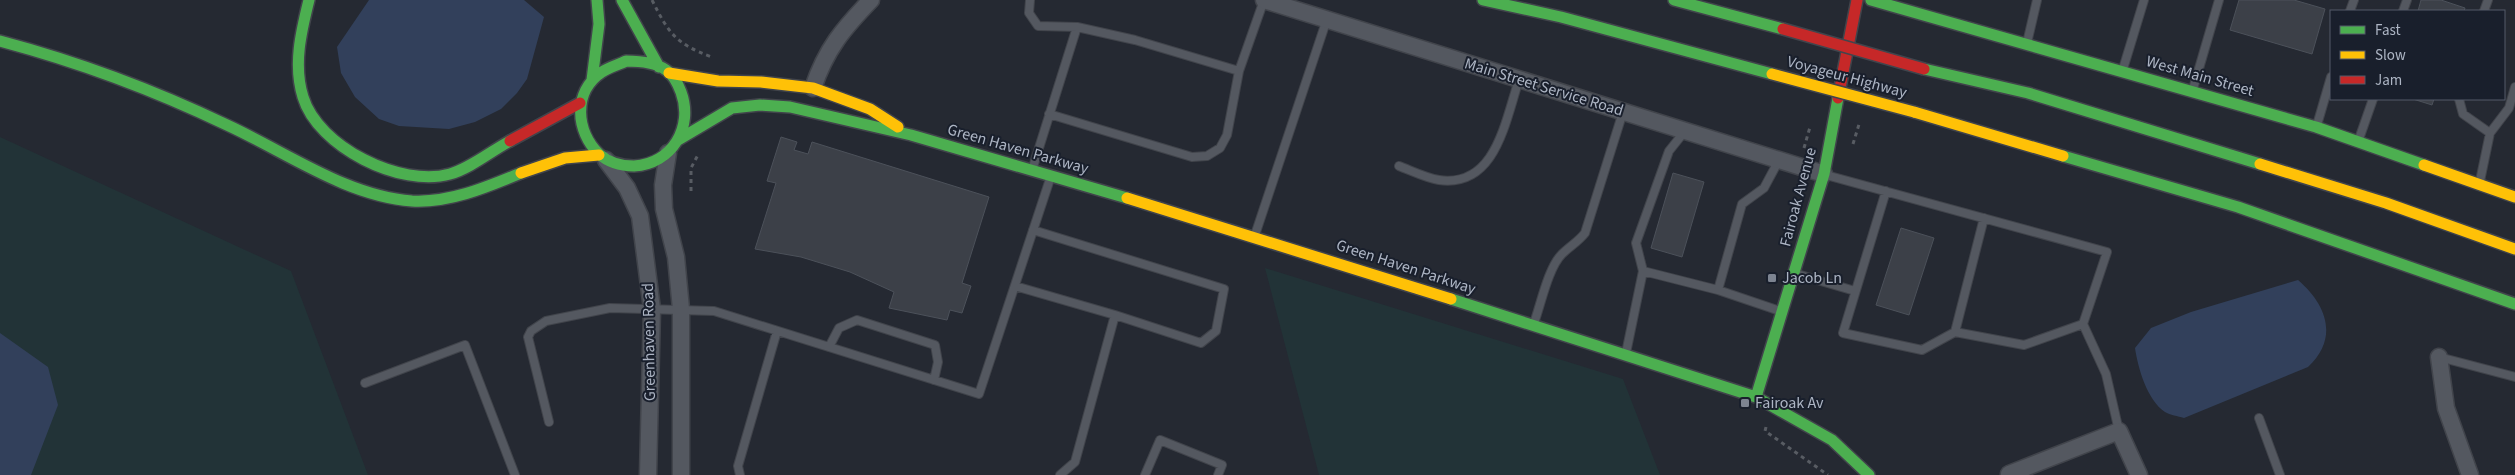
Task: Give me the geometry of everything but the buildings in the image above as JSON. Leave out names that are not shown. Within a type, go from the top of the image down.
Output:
[{"type":"main road","points":[[309,0],[300,32],[296,64],[302,98],[324,134],[354,155],[385,168],[420,176],[450,174],[580,103],[586,87],[592,80],[610,65],[626,61],[643,62],[669,73],[718,81],[760,82],[813,88],[870,109],[911,135]]},
{"type":"main road","points":[[592,80],[600,24],[597,0]]},
{"type":"main road","points":[[622,0],[658,67]]},
{"type":"main road","name":"Voyageur Highway","points":[[1483,0],[1560,17],[1914,112],[2238,207],[2515,304]]},
{"type":"main road","points":[[1674,0],[1924,69],[2028,93],[2386,203],[2515,249]]},
{"type":"main road","name":"Fairoak Avenue","points":[[1756,397],[1824,174],[1857,0]]},
{"type":"main road","name":"West Main Street","points":[[1871,0],[2193,90],[2316,127],[2479,186],[2515,197]]},
{"type":"main road","points":[[0,40],[97,69],[268,144],[349,185],[380,195],[413,201],[447,199],[489,188],[522,173],[566,158],[601,156]]},
{"type":"main road","name":"Greenhaven Road","points":[[580,103],[579,119],[584,136],[601,156],[621,166],[638,167],[654,162],[668,153],[678,140],[686,115],[684,101],[669,73]]},
{"type":"main road","points":[[678,140],[732,108],[760,105],[790,107],[911,135]]},
{"type":"main road","name":"Green Haven Parkway","points":[[911,135],[1052,174],[1626,354],[1756,397],[1832,440],[1869,475]]},
{"type":"street","points":[[813,88],[828,51],[841,30],[871,0]]},
{"type":"street","name":"Main Street Service Road","points":[[1264,0],[1824,174]]},
{"type":"street","name":"Greenhaven Road","points":[[668,153],[663,185],[664,209],[676,257],[681,309],[681,475]]},
{"type":"street","name":"Greenhaven Road","points":[[601,156],[627,188],[640,216],[652,309],[648,475]]},
{"type":"street","points":[[2439,357],[2446,408],[2470,475]]},
{"type":"street","points":[[2009,474],[2119,431],[2139,475]]},
{"type":"lane","points":[[1030,0],[1029,13],[1038,26],[1077,27],[1135,40],[1239,71]]},
{"type":"lane","points":[[1050,114],[1192,157],[1207,156],[1220,148],[1226,135],[1239,71],[1264,0]]},
{"type":"lane","points":[[2027,44],[2036,0]]},
{"type":"lane","points":[[2123,71],[2144,0]]},
{"type":"lane","points":[[2193,90],[2219,0]]},
{"type":"lane","points":[[1255,237],[1327,19]]},
{"type":"lane","points":[[1032,169],[1077,27]]},
{"type":"lane","points":[[2316,127],[2330,79]]},
{"type":"lane","points":[[1399,166],[1439,180],[1463,180],[1482,170],[1493,153],[1519,80]]},
{"type":"lane","points":[[2479,186],[2490,133],[2509,108],[2515,87]]},
{"type":"lane","points":[[2358,142],[2373,100]]},
{"type":"lane","points":[[2459,100],[2463,114],[2490,133]]},
{"type":"lane","points":[[1534,325],[1555,264],[1562,254],[1576,244],[1585,233],[1623,112]]},
{"type":"lane","points":[[1626,354],[1643,271],[1636,243],[1669,150],[1685,131]]},
{"type":"lane","points":[[1718,290],[1742,204],[1764,188],[1779,160]]},
{"type":"lane","points":[[549,422],[528,337],[531,331],[546,321],[610,308],[714,311],[980,394],[1052,174]]},
{"type":"lane","points":[[1824,174],[2107,252],[2083,324],[2106,374],[2119,431]]},
{"type":"lane","points":[[1886,191],[1843,333],[1922,350],[1955,332],[2024,345],[2083,324]]},
{"type":"lane","points":[[1955,332],[1984,218]]},
{"type":"lane","points":[[1015,286],[1115,315],[1201,343],[1216,331],[1224,289],[1033,230]]},
{"type":"lane","points":[[1643,271],[1718,290],[1783,313]]},
{"type":"lane","points":[[1795,273],[1855,291]]},
{"type":"lane","points":[[1060,475],[1075,462],[1115,315]]},
{"type":"lane","points":[[829,347],[839,328],[857,320],[935,345],[938,362],[934,380]]},
{"type":"lane","points":[[740,475],[738,466],[777,331]]},
{"type":"lane","points":[[365,383],[465,345],[515,475]]},
{"type":"lane","points":[[2439,357],[2515,377]]},
{"type":"lane","points":[[2259,418],[2280,475]]},
{"type":"lane","points":[[1145,475],[1160,440],[1222,465],[1218,475]]},
{"type":"path","points":[[652,0],[670,33],[688,49],[718,59]]},
{"type":"path","points":[[691,191],[691,168],[699,153],[706,146]]},
{"type":"path","points":[[1765,430],[1828,475]]},
{"type":"shaded area","points":[[0,137],[291,271],[368,475],[0,475]]},
{"type":"shaded area","points":[[1265,268],[1623,379],[1660,475],[1319,475]]},
{"type":"water","points":[[369,0],[524,0],[544,17],[527,79],[517,93],[501,109],[475,122],[449,129],[399,126],[379,119],[355,97],[341,73],[337,47]]},
{"type":"water","points":[[2298,280],[2316,300],[2326,322],[2324,345],[2318,356],[2308,367],[2184,418],[2167,413],[2159,407],[2144,383],[2135,348],[2151,328],[2191,312]]},
{"type":"water","points":[[0,333],[48,367],[58,405],[31,475],[0,475]]},
{"type":"traffic: fast","points":[[309,0],[299,48],[300,85],[303,97],[312,115],[325,132],[343,147],[364,160],[386,169],[408,175],[430,177],[458,171],[510,141]]},
{"type":"traffic: fast","points":[[592,80],[599,24],[597,0]]},
{"type":"traffic: fast","points":[[622,0],[659,67]]},
{"type":"traffic: fast","points":[[1483,0],[1561,17],[1772,74]]},
{"type":"traffic: fast","points":[[1674,0],[1783,29]]},
{"type":"traffic: fast","points":[[1871,0],[2316,127],[2424,165]]},
{"type":"traffic: fast","points":[[0,41],[59,58],[172,100],[227,125],[340,182],[364,191],[412,201],[426,201],[468,193],[521,173]]},
{"type":"traffic: fast","points":[[626,61],[652,64],[662,67],[669,72],[679,86],[684,105],[682,130],[677,141],[669,151],[659,159],[647,164],[634,166],[615,163],[599,154],[591,145],[586,135],[582,124],[581,112],[582,101],[592,80],[605,70],[626,61]]},
{"type":"traffic: fast","points":[[1924,69],[2028,93],[2260,164]]},
{"type":"traffic: fast","points":[[1756,397],[1824,174],[1838,98]]},
{"type":"traffic: fast","points":[[678,140],[732,108],[760,105],[790,107],[911,135],[1127,198]]},
{"type":"traffic: fast","points":[[2063,156],[2238,207],[2515,304]]},
{"type":"traffic: fast","points":[[1451,299],[1756,397],[1832,440],[1869,475]]},
{"type":"traffic: slow","points":[[669,73],[718,81],[761,82],[813,88],[870,109],[898,127]]},
{"type":"traffic: slow","points":[[1772,74],[1914,112]]},
{"type":"traffic: slow","points":[[1914,112],[2063,156]]},
{"type":"traffic: slow","points":[[521,173],[565,158],[599,155]]},
{"type":"traffic: slow","points":[[2260,164],[2386,203],[2515,249]]},
{"type":"traffic: slow","points":[[2424,165],[2515,197]]},
{"type":"traffic: slow","points":[[1127,198],[1451,299]]},
{"type":"traffic: jam","points":[[1838,98],[1857,0]]},
{"type":"traffic: jam","points":[[1783,29],[1924,69]]},
{"type":"traffic: jam","points":[[510,141],[580,103]]},
{"type":"place","name":"Jacob Ln","points":[[1772,278]]},
{"type":"place","name":"Fairoak Av","points":[[1745,403]]}]
